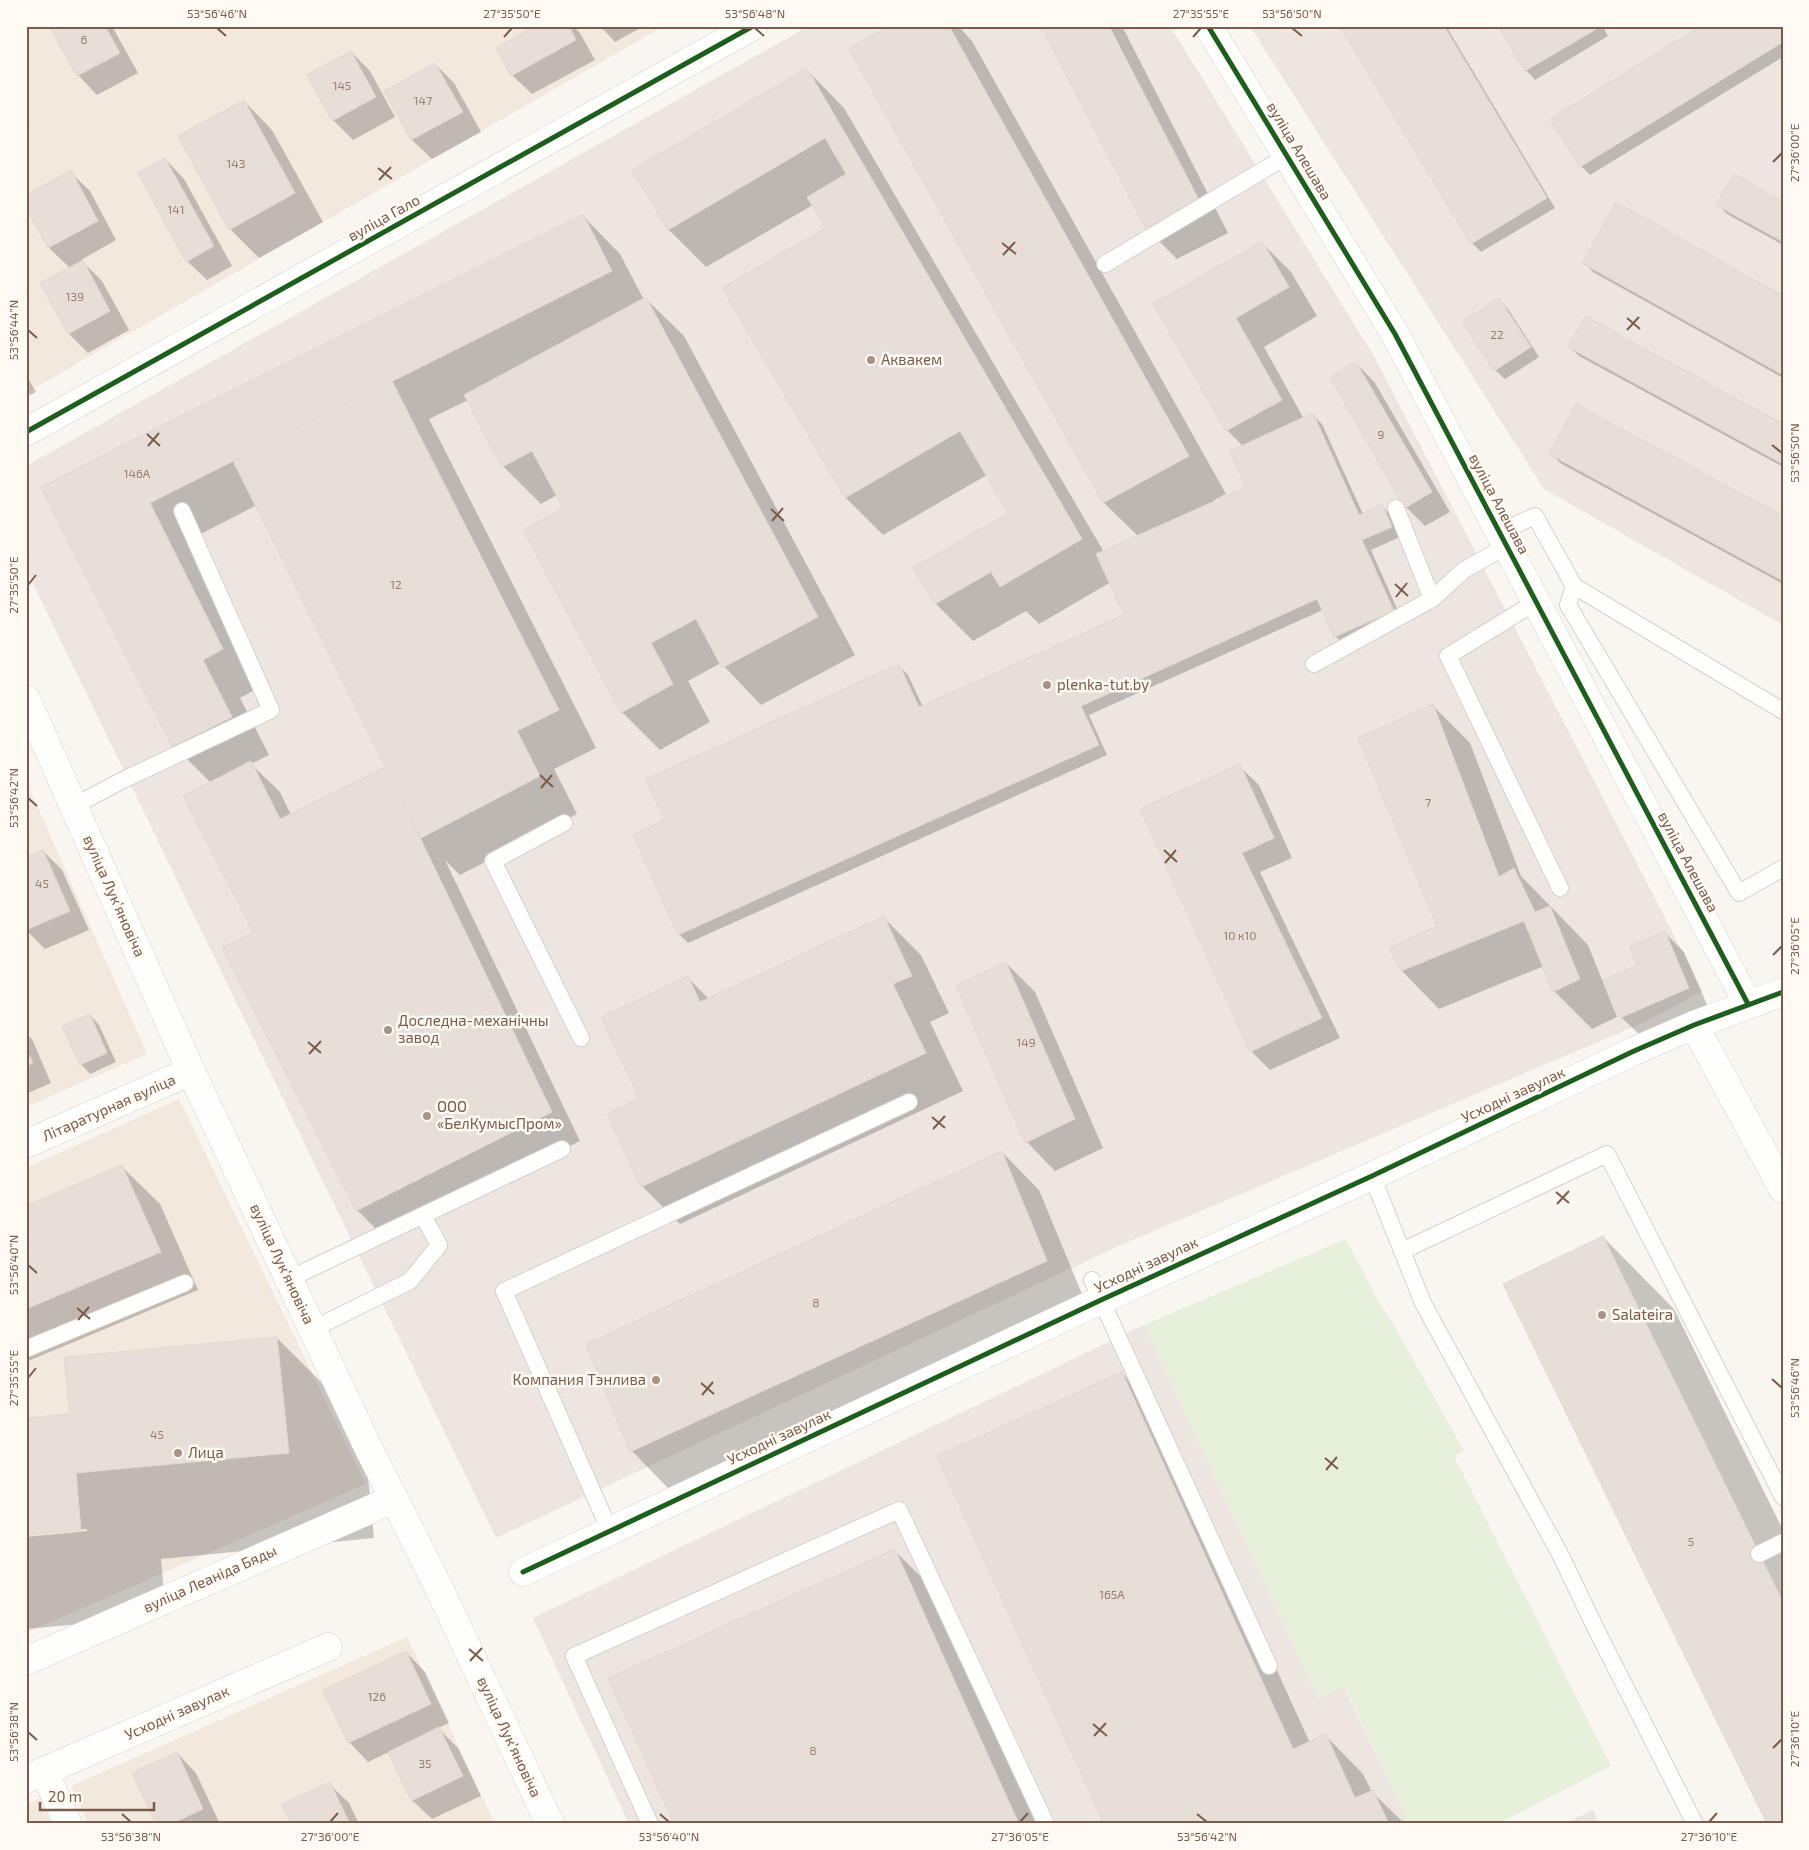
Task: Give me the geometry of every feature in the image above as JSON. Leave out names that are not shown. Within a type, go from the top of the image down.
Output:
[{"type":"street","name":"вуліца Гало","points":[[26,432],[753,26]]},
{"type":"street","name":"вуліца Алешава","points":[[1208,26],[1395,334],[1748,1004]]},
{"type":"street","name":"вуліца Лукʼяновіча","points":[[26,698],[191,1071],[550,1824]]},
{"type":"street","name":"Усходні завулак","points":[[523,1572],[610,1531],[1096,1290],[1372,1176],[1634,1051],[1694,1025],[1783,992]]},
{"type":"street","points":[[1694,1025],[1783,1189]]},
{"type":"street","name":"Літаратурная вуліца","points":[[26,1144],[191,1071]]},
{"type":"street","name":"вуліца Леаніда Бяды","points":[[26,1661],[394,1498]]},
{"type":"street","name":"Усходні завулак","points":[[35,1775],[328,1647]]},
{"type":"street","points":[[35,1775],[68,1824]]},
{"type":"lane","points":[[1105,264],[1287,156]]},
{"type":"lane","points":[[1396,508],[1432,599]]},
{"type":"lane","points":[[74,806],[121,781],[271,710],[182,511]]},
{"type":"lane","points":[[1314,664],[1432,599],[1464,570],[1535,516],[1574,586],[1783,711]]},
{"type":"lane","points":[[1574,586],[1568,605],[1739,893],[1783,868]]},
{"type":"lane","points":[[1536,602],[1448,656],[1560,888]]},
{"type":"lane","points":[[564,823],[493,861],[580,1038]]},
{"type":"lane","points":[[610,1531],[504,1291],[909,1102]]},
{"type":"lane","points":[[289,1279],[562,1149]]},
{"type":"lane","points":[[1402,1251],[1607,1154],[1783,1497]]},
{"type":"lane","points":[[1372,1176],[1423,1303],[1561,1556],[1695,1824]]},
{"type":"lane","points":[[313,1329],[410,1281],[439,1246],[423,1216]]},
{"type":"lane","points":[[26,1349],[185,1284]]},
{"type":"lane","points":[[1096,1290],[1269,1666]]},
{"type":"lane","points":[[650,1824],[574,1656],[899,1510],[1046,1824]]},
{"type":"lane","points":[[1759,1554],[1783,1542]]},
{"type":"shaded area","points":[[26,26],[664,26],[26,393]]},
{"type":"shaded area","points":[[809,26],[1170,26],[1375,358],[1703,991],[1645,1022],[1121,1245],[496,1538],[26,569],[26,466]]},
{"type":"shaded area","points":[[1250,26],[1783,26],[1783,625],[1544,489]]},
{"type":"shaded area","points":[[26,781],[147,1054],[26,1107]]},
{"type":"shaded area","points":[[179,1099],[366,1484],[26,1633],[26,1168]]},
{"type":"shaded area","points":[[1144,1325],[1318,1698],[1344,1686],[1409,1824],[629,1824],[533,1618]]},
{"type":"shaded area","points":[[407,1637],[495,1824],[88,1824],[71,1786]]},
{"type":"shaded area","points":[[40,1798],[51,1824],[26,1824],[26,1804]]},
{"type":"shaded area","points":[[1593,1810],[1599,1824],[1563,1824]]},
{"type":"green space","points":[[1346,1239],[1378,1301],[1391,1320],[1464,1451],[1454,1456],[1611,1766],[1497,1824],[1409,1824],[1345,1686],[1318,1698],[1144,1325]]},
{"type":"building","points":[[49,26],[105,26],[120,53],[77,76]]},
{"type":"building","points":[[535,26],[569,26],[576,40],[511,76],[496,48]]},
{"type":"building","points":[[890,26],[949,26],[1189,456],[1103,503],[849,49]]},
{"type":"building","points":[[1041,26],[1109,26],[1201,204],[1147,231]]},
{"type":"building","points":[[1340,26],[1444,26],[1547,198],[1471,244]]},
{"type":"building","points":[[1498,26],[1600,26],[1600,27],[1525,71]]},
{"type":"building","points":[[1701,26],[1783,26],[1783,42],[1580,167],[1550,119]]},
{"type":"building","points":[[351,51],[376,97],[332,121],[307,75]]},
{"type":"building","points":[[435,63],[463,112],[411,140],[384,91]]},
{"type":"building","name":"Аквакем","points":[[807,68],[1082,539],[1000,587],[991,572],[935,604],[913,568],[1008,513],[960,431],[845,498],[722,288],[825,228],[807,197],[846,174],[825,138],[668,230],[632,170]]},
{"type":"building","points":[[244,100],[295,193],[229,230],[178,136]]},
{"type":"building","points":[[165,158],[214,246],[186,262],[138,173]]},
{"type":"building","points":[[71,170],[98,221],[48,248],[26,208],[26,195]]},
{"type":"building","points":[[1734,174],[1783,202],[1783,242],[1716,205]]},
{"type":"building","points":[[1616,202],[1783,296],[1783,375],[1582,263]]},
{"type":"building","points":[[583,214],[612,271],[150,503],[223,649],[203,660],[232,717],[172,747],[41,488],[122,445]]},
{"type":"building","points":[[1262,241],[1289,287],[1236,318],[1282,400],[1226,431],[1153,304]]},
{"type":"building","points":[[83,260],[110,311],[68,334],[40,283]]},
{"type":"building","points":[[646,297],[818,617],[722,668],[696,619],[651,643],[673,684],[621,713],[523,530],[563,508],[532,451],[502,467],[464,395]]},
{"type":"building","points":[[1499,298],[1531,347],[1494,371],[1462,322]]},
{"type":"building","points":[[1585,316],[1783,424],[1783,464],[1568,347]]},
{"type":"building","points":[[1356,362],[1432,492],[1405,508],[1330,377]]},
{"type":"building","points":[[392,381],[559,710],[517,731],[540,776],[421,838],[233,461]]},
{"type":"building","points":[[1576,404],[1783,516],[1783,581],[1549,454]]},
{"type":"building","name":"plenka-tut.by","points":[[1313,413],[1359,515],[1382,504],[1392,527],[1362,540],[1394,611],[1334,637],[1317,599],[1081,706],[1099,745],[678,935],[633,835],[664,820],[646,779],[899,664],[919,707],[1124,615],[1096,554],[1246,487],[1230,451]]},
{"type":"building","points":[[1433,704],[1499,877],[1514,868],[1535,912],[1550,906],[1580,979],[1553,992],[1524,921],[1401,971],[1389,948],[1437,926],[1358,738]]},
{"type":"building","name":"Доследна-механічны завод","points":[[251,761],[280,819],[386,767],[552,1112],[356,1211],[222,948],[253,932],[183,796]]},
{"type":"building","points":[[1240,764],[1274,838],[1242,853],[1322,1018],[1250,1052],[1140,809]]},
{"type":"building","points":[[43,850],[70,911],[26,930],[26,857]]},
{"type":"building","points":[[884,916],[912,976],[893,984],[926,1053],[641,1187],[607,1114],[639,1098],[601,1017],[688,976],[700,1002]]},
{"type":"building","points":[[1665,931],[1689,988],[1620,1018],[1603,980],[1637,965],[1630,946]]},
{"type":"building","points":[[1006,962],[1075,1119],[1025,1143],[956,986]]},
{"type":"building","points":[[90,1014],[107,1053],[80,1065],[62,1026]]},
{"type":"building","points":[[26,1048],[33,1063],[26,1066]]},
{"type":"building","points":[[1002,1151],[1047,1261],[630,1452],[586,1344]]},
{"type":"building","points":[[122,1165],[161,1252],[26,1309],[26,1206]]},
{"type":"building","points":[[1603,1236],[1783,1602],[1783,1824],[1767,1824],[1503,1284]]},
{"type":"building","points":[[277,1337],[289,1453],[76,1473],[81,1530],[26,1535],[26,1418],[70,1414],[64,1357]]},
{"type":"building","points":[[1122,1372],[1293,1749],[1326,1734],[1355,1798],[1373,1790],[1389,1824],[1104,1824],[937,1456]]},
{"type":"building","points":[[895,1549],[1019,1824],[674,1824],[608,1678]]},
{"type":"building","points":[[406,1651],[431,1704],[348,1743],[323,1690]]},
{"type":"building","points":[[439,1727],[463,1776],[411,1801],[388,1752]]},
{"type":"building","points":[[177,1752],[203,1809],[171,1824],[156,1824],[132,1773]]},
{"type":"building","points":[[330,1782],[350,1824],[291,1824],[282,1804]]},
{"type":"cycle path","points":[[26,432],[753,26]]},
{"type":"cycle path","points":[[1208,26],[1395,334],[1748,1004]]},
{"type":"cycle path","points":[[523,1572],[1101,1300],[1372,1176],[1634,1051],[1694,1025],[1783,992]]},
{"type":"place","name":"Аквакем","points":[[871,360]]},
{"type":"place","name":"plenka-tut.by","points":[[1047,685]]},
{"type":"place","name":"Доследна-механічны завод","points":[[388,1030]]},
{"type":"place","name":"ООО «БелКумысПром»","points":[[427,1116]]},
{"type":"place","name":"Salateira","points":[[1602,1315]]},
{"type":"place","name":"Компания Тэнлива","points":[[656,1380]]},
{"type":"place","name":"Лица","points":[[178,1453]]}]
